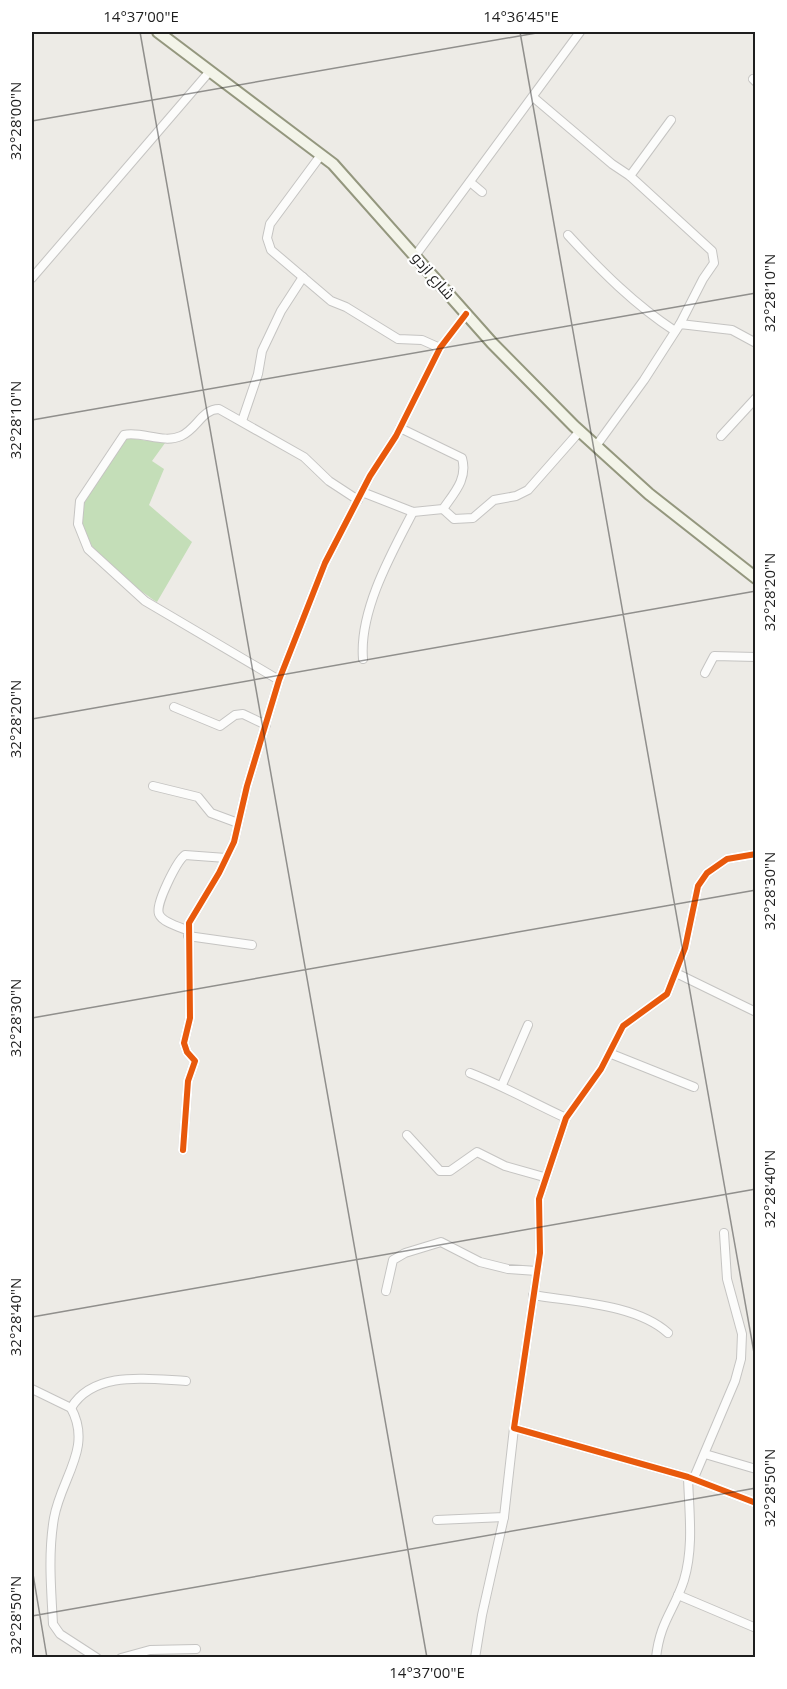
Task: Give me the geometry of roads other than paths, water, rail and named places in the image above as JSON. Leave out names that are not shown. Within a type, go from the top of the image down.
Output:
[{"type":"street","name":"شارع ازدو","points":[[158,32],[321,155],[354,184],[466,314],[580,431],[648,494],[756,578]]},
{"type":"street","points":[[415,256],[579,32]]},
{"type":"street","points":[[32,278],[210,71]]},
{"type":"street","points":[[533,97],[612,164],[630,176],[712,251],[714,256],[714,263],[678,327],[644,381],[596,446]]},
{"type":"street","points":[[630,176],[671,120]]},
{"type":"street","points":[[321,155],[267,231],[267,244],[331,302],[346,307],[398,339],[422,340],[440,348]]},
{"type":"street","points":[[470,182],[482,192]]},
{"type":"street","points":[[568,235],[650,315],[678,327],[732,330],[756,343]]},
{"type":"street","points":[[242,421],[258,374],[262,351],[281,311],[303,277]]},
{"type":"street","points":[[183,1150],[188,1082],[195,1061],[187,1052],[184,1043],[190,1018],[187,933],[226,858],[279,680],[325,563],[362,492],[400,428],[440,348],[466,314]]},
{"type":"street","points":[[721,436],[756,398]]},
{"type":"street","points":[[279,680],[133,593],[88,549],[78,524],[83,493],[124,435],[178,437],[189,432],[213,409],[219,409],[304,457],[329,481],[358,500]]},
{"type":"street","points":[[400,428],[462,458],[464,474],[443,509]]},
{"type":"street","points":[[362,492],[413,512],[443,509],[454,519],[473,518],[494,500],[522,494],[580,431]]},
{"type":"street","points":[[363,659],[362,642],[367,619],[388,560],[413,512]]},
{"type":"street","points":[[705,673],[714,656],[756,657]]},
{"type":"street","points":[[174,707],[220,726],[235,715],[243,714],[266,725]]},
{"type":"street","points":[[153,786],[198,797],[211,813],[238,823]]},
{"type":"street","points":[[475,1658],[504,1516],[514,1428],[537,1271],[539,1199],[544,1177],[566,1118],[624,1026],[663,999],[685,948],[698,886],[717,864],[756,854]]},
{"type":"street","points":[[226,858],[185,855],[175,868],[158,905],[158,914],[187,933],[252,945]]},
{"type":"street","points":[[676,973],[756,1011]]},
{"type":"street","points":[[502,1085],[528,1025]]},
{"type":"street","points":[[609,1053],[694,1087]]},
{"type":"street","points":[[470,1073],[502,1085],[566,1118]]},
{"type":"street","points":[[407,1135],[440,1172],[450,1171],[477,1152],[505,1166],[544,1177]]},
{"type":"street","points":[[656,1658],[658,1635],[685,1577],[689,1548],[691,1479],[705,1454],[713,1429],[735,1381],[741,1359],[742,1334],[727,1279],[724,1233]]},
{"type":"street","points":[[386,1291],[393,1260],[405,1253],[441,1242],[480,1262],[508,1269],[537,1271]]},
{"type":"street","points":[[533,1295],[623,1311],[659,1324],[668,1333]]},
{"type":"street","points":[[71,1408],[80,1394],[114,1380],[186,1381]]},
{"type":"street","points":[[32,1389],[71,1408],[81,1439],[55,1515],[50,1550],[53,1624],[60,1634],[98,1658]]},
{"type":"street","points":[[514,1428],[691,1479],[756,1503]]},
{"type":"street","points":[[705,1454],[756,1469]]},
{"type":"street","points":[[437,1520],[504,1516]]},
{"type":"street","points":[[678,1595],[756,1628]]},
{"type":"street","points":[[121,1658],[150,1650],[196,1650]]}]
